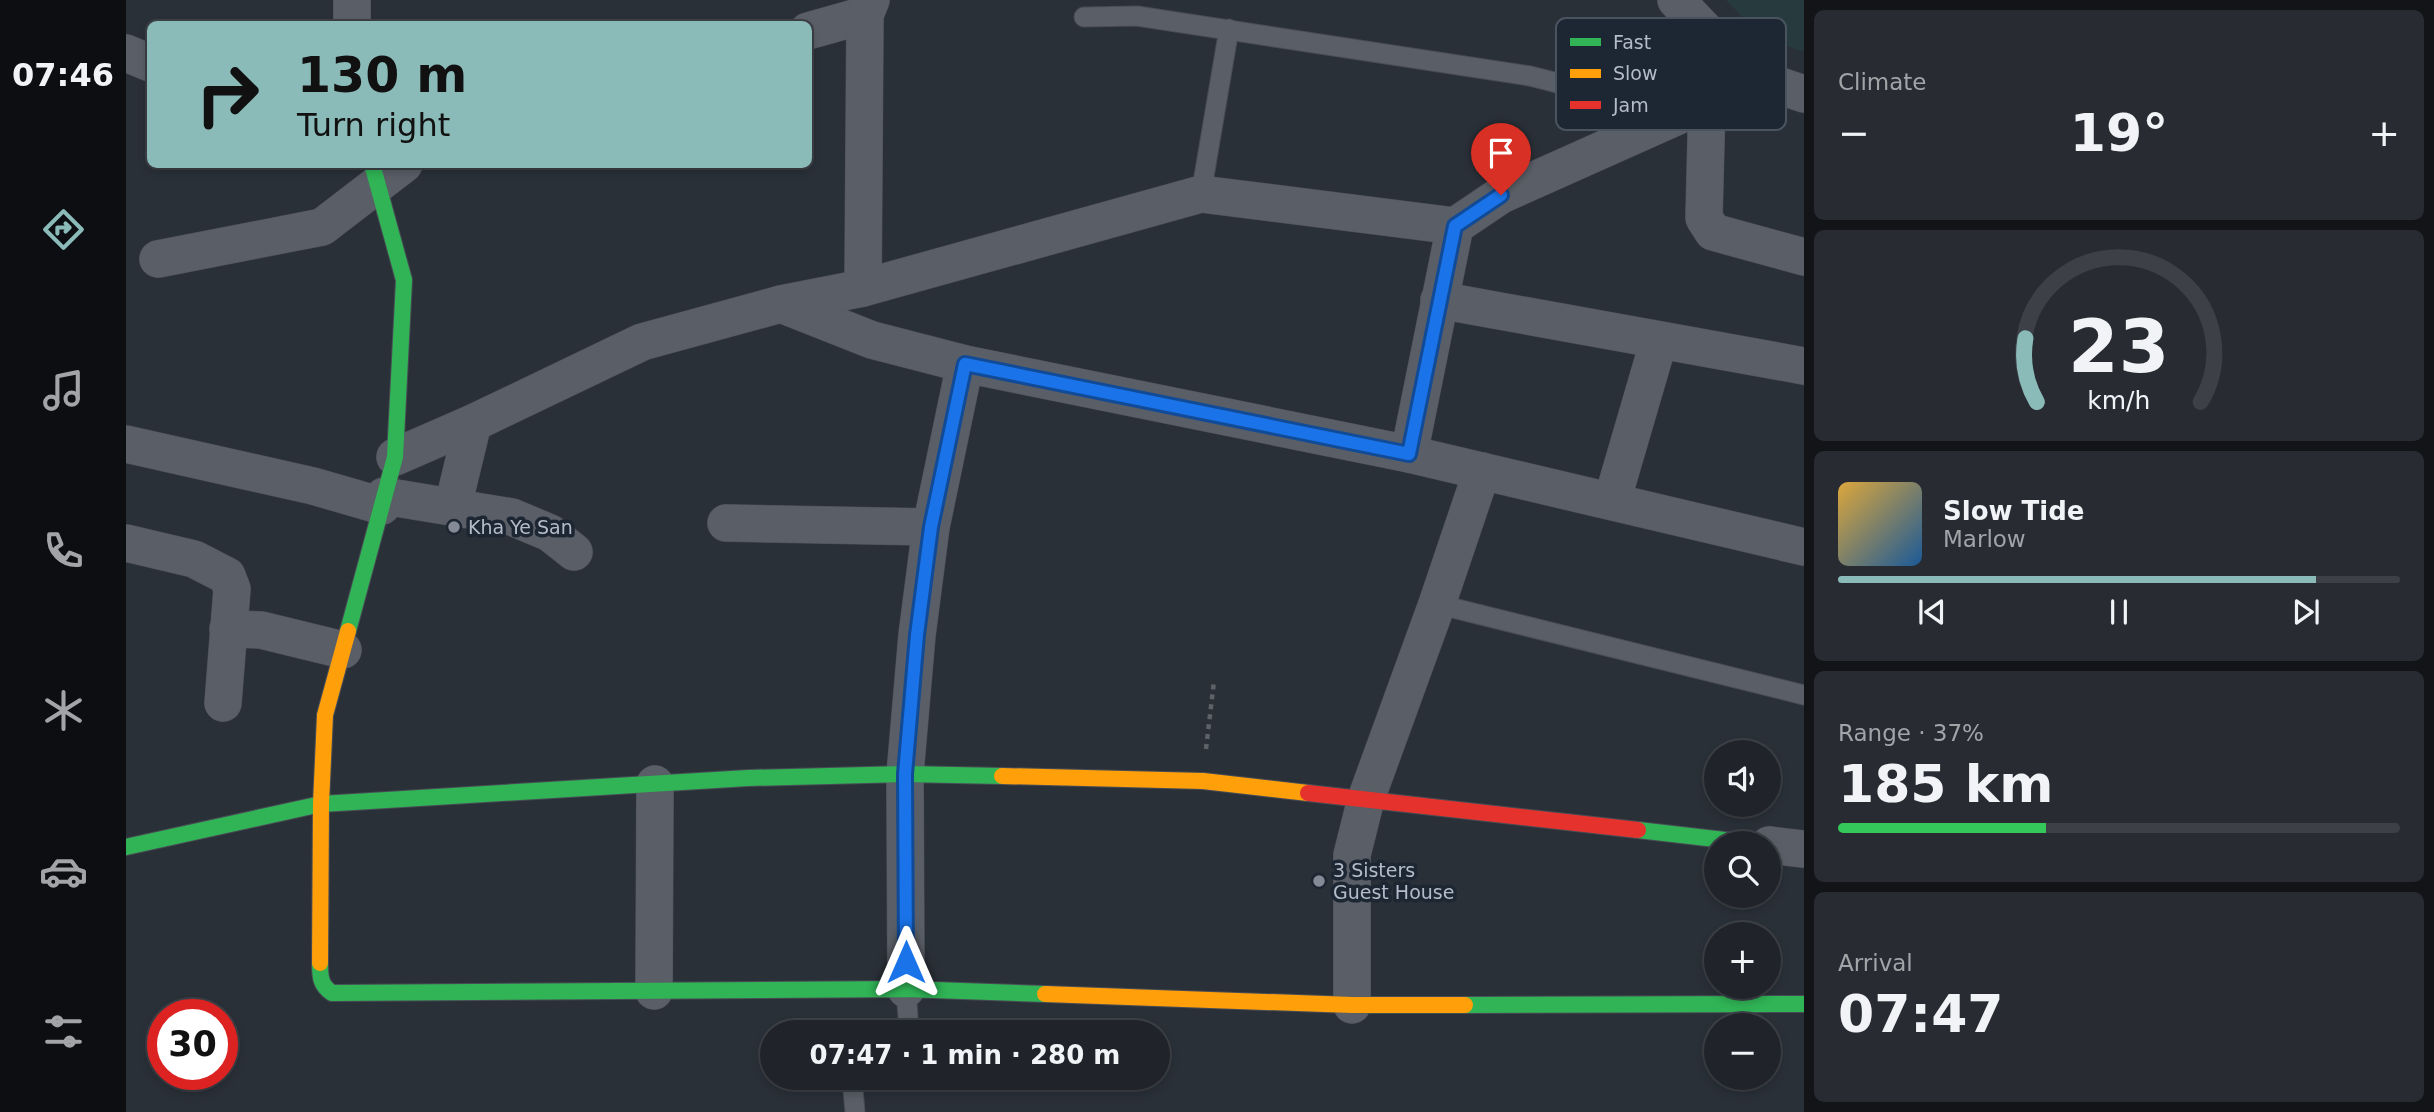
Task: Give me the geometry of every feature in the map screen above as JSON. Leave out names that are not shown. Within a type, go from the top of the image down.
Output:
[{"type":"street","points":[[352,0],[352,21]]},
{"type":"street","points":[[1676,0],[1693,18]]},
{"type":"street","points":[[812,29],[868,7],[863,288]]},
{"type":"street","points":[[126,53],[147,62]]},
{"type":"street","points":[[1786,88],[1804,94]]},
{"type":"street","points":[[395,457],[642,342],[781,304],[863,288],[1202,194],[1455,226],[1501,195],[1643,130]]},
{"type":"street","points":[[1695,130],[1704,218],[1713,232],[1804,257]]},
{"type":"street","points":[[158,259],[323,226],[385,171]]},
{"type":"street","points":[[385,171],[404,280],[395,457],[325,715],[321,804],[320,979],[332,993],[906,989],[1352,1005],[1804,1004]]},
{"type":"street","points":[[1409,454],[1455,226]]},
{"type":"street","points":[[1440,300],[1804,366]]},
{"type":"street","points":[[781,304],[872,340],[965,364],[1409,454],[1804,547]]},
{"type":"street","points":[[1612,501],[1659,340]]},
{"type":"street","points":[[906,989],[905,774],[917,635],[931,527],[965,364]]},
{"type":"street","points":[[453,506],[473,423]]},
{"type":"street","points":[[126,444],[383,501],[453,506],[512,517],[550,533],[574,552]]},
{"type":"street","points":[[1352,1005],[1352,855],[1366,799],[1482,471]]},
{"type":"street","points":[[726,523],[931,527]]},
{"type":"street","points":[[126,542],[194,559],[227,576],[232,589],[223,703]]},
{"type":"street","points":[[228,629],[261,631],[343,650]]},
{"type":"street","points":[[126,847],[321,804],[748,778],[905,774],[1203,781],[1704,838]]},
{"type":"street","points":[[654,991],[655,784]]},
{"type":"street","points":[[1781,846],[1804,849]]},
{"type":"lane","points":[[1084,17],[1136,16],[1556,81]]},
{"type":"lane","points":[[1202,194],[1229,29]]},
{"type":"lane","points":[[1437,604],[1804,695]]},
{"type":"lane","points":[[906,989],[908,1020]]},
{"type":"lane","points":[[853,1090],[855,1112]]},
{"type":"path","points":[[1203,781],[1214,681]]},
{"type":"green space","points":[[1726,0],[1804,0],[1804,52],[1786,46],[1786,18],[1744,18]]},
{"type":"traffic: fast","points":[[348,631],[395,457],[404,280],[373,168]]},
{"type":"traffic: fast","points":[[126,847],[321,804],[748,778],[905,774],[1002,776]]},
{"type":"traffic: fast","points":[[1638,830],[1704,838]]},
{"type":"traffic: fast","points":[[320,963],[322,980],[332,993],[906,989],[1045,994]]},
{"type":"traffic: fast","points":[[1465,1005],[1804,1004]]},
{"type":"traffic: slow","points":[[320,963],[321,804],[325,715],[348,631]]},
{"type":"traffic: slow","points":[[1002,776],[1203,781],[1308,793]]},
{"type":"traffic: slow","points":[[1045,994],[1352,1005],[1465,1005]]},
{"type":"traffic: jam","points":[[1308,793],[1638,830]]},
{"type":"place","name":"Kha Ye San","points":[[454,527]]},
{"type":"place","name":"3 Sisters Guest House","points":[[1319,881]]},
{"type":"route","points":[[906,962],[905,774],[917,635],[931,527],[965,364],[1409,454],[1455,226],[1501,195]]}]
